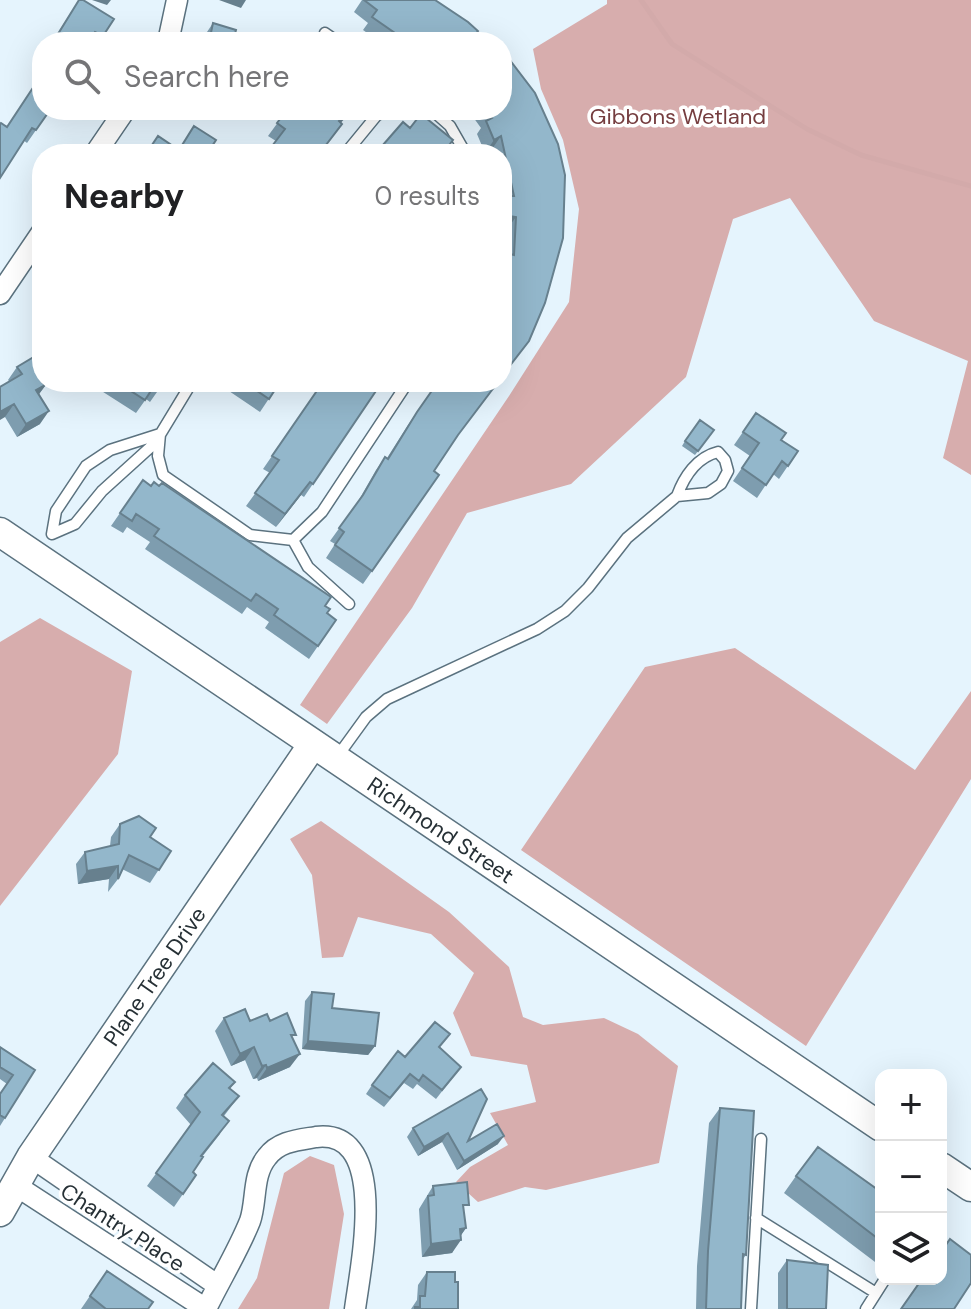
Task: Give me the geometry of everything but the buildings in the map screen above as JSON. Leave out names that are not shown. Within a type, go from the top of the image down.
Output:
[{"type":"main road","name":"Richmond Street","points":[[0,532],[875,1123]]},
{"type":"main road","name":"Plane Tree Drive","points":[[0,1212],[31,1157],[324,751]]},
{"type":"main road","points":[[947,1171],[971,1187]]},
{"type":"street","points":[[170,32],[177,0]]},
{"type":"street","points":[[102,144],[118,120]]},
{"type":"street","points":[[0,294],[32,247]]},
{"type":"street","name":"Chantry Place","points":[[15,1185],[206,1309],[251,1219],[259,1172],[267,1157],[291,1140],[327,1136],[350,1150],[363,1170],[366,1200],[364,1243],[355,1309]]},
{"type":"street","name":"Chantry Place","points":[[31,1157],[217,1285]]},
{"type":"lane","points":[[353,144],[373,120]]},
{"type":"lane","points":[[443,120],[460,144]]},
{"type":"lane","points":[[160,434],[110,450],[86,466],[56,511],[52,534],[75,524],[102,491],[155,443],[186,392]]},
{"type":"lane","points":[[293,540],[322,512],[401,392]]},
{"type":"lane","points":[[160,434],[158,456],[163,475],[250,535],[293,540]]},
{"type":"lane","points":[[324,751],[387,699],[537,629],[565,611],[588,588],[627,538],[677,496],[683,480],[706,455],[718,452],[725,460],[728,471],[721,484],[708,493],[677,496]]},
{"type":"lane","points":[[293,540],[308,567],[349,604]]},
{"type":"lane","points":[[751,1309],[761,1139]]},
{"type":"lane","points":[[756,1218],[876,1293]]},
{"type":"lane","points":[[866,1309],[881,1285]]},
{"type":"green space","name":"Gibbons Wetland","points":[[607,0],[971,0],[971,475],[943,458],[968,361],[874,321],[790,198],[733,219],[686,377],[571,484],[467,513],[412,608],[327,724],[300,705],[512,392],[569,302],[579,209],[563,140],[541,89],[533,49],[607,4]]},
{"type":"green space","points":[[40,618],[132,671],[118,754],[0,906],[0,642]]},
{"type":"green space","points":[[735,648],[915,770],[971,691],[971,779],[806,1046],[521,850],[645,667]]},
{"type":"green space","points":[[321,821],[449,912],[509,967],[523,1017],[543,1025],[604,1018],[638,1034],[678,1066],[659,1163],[546,1190],[525,1187],[478,1202],[456,1182],[470,1167],[508,1145],[490,1113],[536,1102],[527,1065],[471,1056],[453,1013],[474,973],[431,934],[358,917],[343,957],[322,958],[312,875],[290,839]]},
{"type":"green space","points":[[310,1156],[334,1165],[344,1214],[329,1309],[238,1309],[257,1278],[284,1173]]},
{"type":"waterway","points":[[641,0],[672,44],[807,129],[861,155],[971,186]]}]
